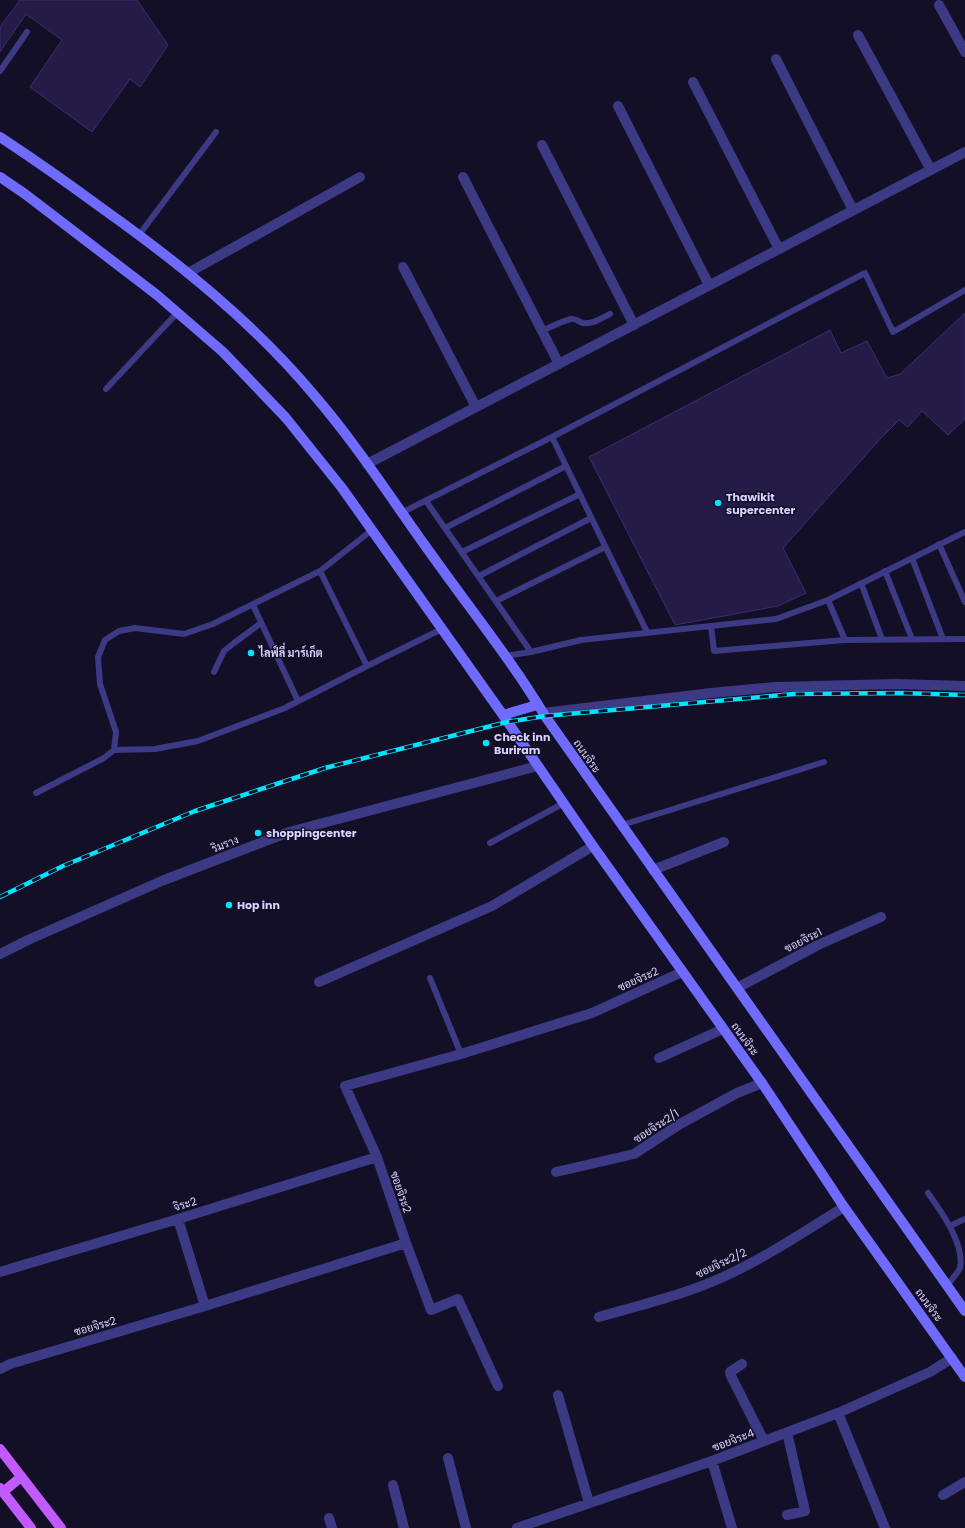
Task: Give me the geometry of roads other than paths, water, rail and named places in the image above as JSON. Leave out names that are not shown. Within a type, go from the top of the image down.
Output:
[{"type":"main road","name":"ถนนจิระ","points":[[0,137],[35,160],[139,235],[188,273],[260,336],[314,395],[367,464],[505,656],[543,714],[965,1311]]},
{"type":"main road","name":"ถนนจิระ","points":[[0,177],[25,194],[178,312],[223,352],[286,418],[342,488],[504,715],[593,846],[762,1083],[844,1207],[965,1377]]},
{"type":"main road","points":[[504,715],[537,705]]},
{"type":"main road","points":[[0,1449],[61,1528]]},
{"type":"main road","points":[[21,1477],[2,1490],[31,1528]]},
{"type":"street","points":[[939,5],[965,52]]},
{"type":"street","points":[[858,35],[931,170]]},
{"type":"street","points":[[776,59],[853,210]]},
{"type":"street","points":[[693,82],[779,249]]},
{"type":"street","points":[[618,106],[709,286]]},
{"type":"street","points":[[542,145],[634,324]]},
{"type":"street","points":[[367,464],[965,152]]},
{"type":"street","points":[[188,273],[360,177]]},
{"type":"street","points":[[463,177],[559,364]]},
{"type":"street","points":[[403,267],[476,407]]},
{"type":"street","points":[[543,714],[711,693],[776,687],[896,684],[965,686]]},
{"type":"street","name":"ริมราง","points":[[0,954],[28,940],[164,880],[289,832],[538,766]]},
{"type":"street","points":[[653,870],[724,842]]},
{"type":"street","points":[[319,982],[492,906],[593,846]]},
{"type":"street","name":"ซอยจิระ1","points":[[737,988],[818,945],[881,917]]},
{"type":"street","name":"ซอยจิระ2","points":[[0,1369],[10,1364],[205,1306],[406,1243],[377,1157],[345,1086],[461,1054],[592,1013],[682,972]]},
{"type":"street","points":[[659,1058],[723,1029]]},
{"type":"street","name":"ซอยจิระ2/1","points":[[556,1172],[634,1154],[680,1124],[737,1093],[762,1083]]},
{"type":"street","name":"จิระ2","points":[[0,1272],[178,1219],[377,1157]]},
{"type":"street","name":"ซอยจิระ2/2","points":[[599,1318],[678,1294],[723,1277],[760,1258],[844,1207]]},
{"type":"street","points":[[178,1219],[205,1306]]},
{"type":"street","points":[[406,1243],[431,1310],[458,1299],[498,1386]]},
{"type":"street","name":"ซอยจิระ4","points":[[517,1528],[712,1461],[838,1413],[930,1372],[952,1358]]},
{"type":"street","points":[[742,1364],[730,1372],[731,1376],[764,1441]]},
{"type":"street","points":[[558,1395],[589,1503]]},
{"type":"street","points":[[838,1413],[885,1528]]},
{"type":"street","points":[[786,1432],[805,1510],[787,1515]]},
{"type":"street","points":[[448,1458],[466,1528]]},
{"type":"street","points":[[712,1461],[732,1528]]},
{"type":"street","points":[[942,1495],[965,1482]]},
{"type":"street","points":[[393,1485],[404,1528]]},
{"type":"street","points":[[329,1518],[332,1528]]},
{"type":"lane","points":[[0,71],[27,32]]},
{"type":"lane","points":[[139,235],[216,132]]},
{"type":"lane","points":[[401,513],[552,437],[865,273],[893,332],[965,290]]},
{"type":"lane","points":[[106,389],[178,312]]},
{"type":"lane","points":[[542,331],[571,319],[576,319],[580,322],[588,324],[610,314]]},
{"type":"lane","points":[[552,437],[647,632]]},
{"type":"lane","points":[[445,528],[566,466]]},
{"type":"lane","points":[[462,552],[580,494]]},
{"type":"lane","points":[[426,501],[531,652]]},
{"type":"lane","points":[[479,576],[591,518]]},
{"type":"lane","points":[[114,750],[116,732],[100,684],[98,657],[105,640],[119,631],[135,628],[184,634],[213,624],[320,571],[372,530]]},
{"type":"lane","points":[[505,656],[531,652],[581,640],[776,619],[828,600],[965,532]]},
{"type":"lane","points":[[939,544],[965,602]]},
{"type":"lane","points":[[496,601],[605,547]]},
{"type":"lane","points":[[912,558],[943,639]]},
{"type":"lane","points":[[320,571],[367,666]]},
{"type":"lane","points":[[885,571],[912,639]]},
{"type":"lane","points":[[862,583],[882,639]]},
{"type":"lane","points":[[828,600],[845,640]]},
{"type":"lane","points":[[253,605],[298,701]]},
{"type":"lane","points":[[214,672],[224,651],[261,623]]},
{"type":"lane","points":[[711,626],[714,651],[845,640],[965,639]]},
{"type":"lane","points":[[36,793],[104,758],[114,750],[155,749],[198,742],[286,708],[442,629]]},
{"type":"lane","points":[[622,825],[824,762]]},
{"type":"lane","points":[[490,843],[564,803]]},
{"type":"lane","points":[[430,978],[461,1054]]},
{"type":"lane","points":[[928,1193],[959,1238],[962,1255],[960,1267],[948,1286]]},
{"type":"lane","points":[[950,1226],[965,1219]]},
{"type":"railway","points":[[0,897],[63,866],[195,811],[325,768],[507,722],[545,716],[794,694],[901,693],[965,695]]},
{"type":"place","name":"Thawikit supercenter","points":[[718,503]]},
{"type":"place","name":"ไลฟ์ลี่ มาร์เก็ต","points":[[251,653]]},
{"type":"place","name":"Check inn Buriram","points":[[486,743]]},
{"type":"place","name":"shoppingcenter","points":[[258,833]]},
{"type":"place","name":"Hop inn","points":[[229,905]]}]
